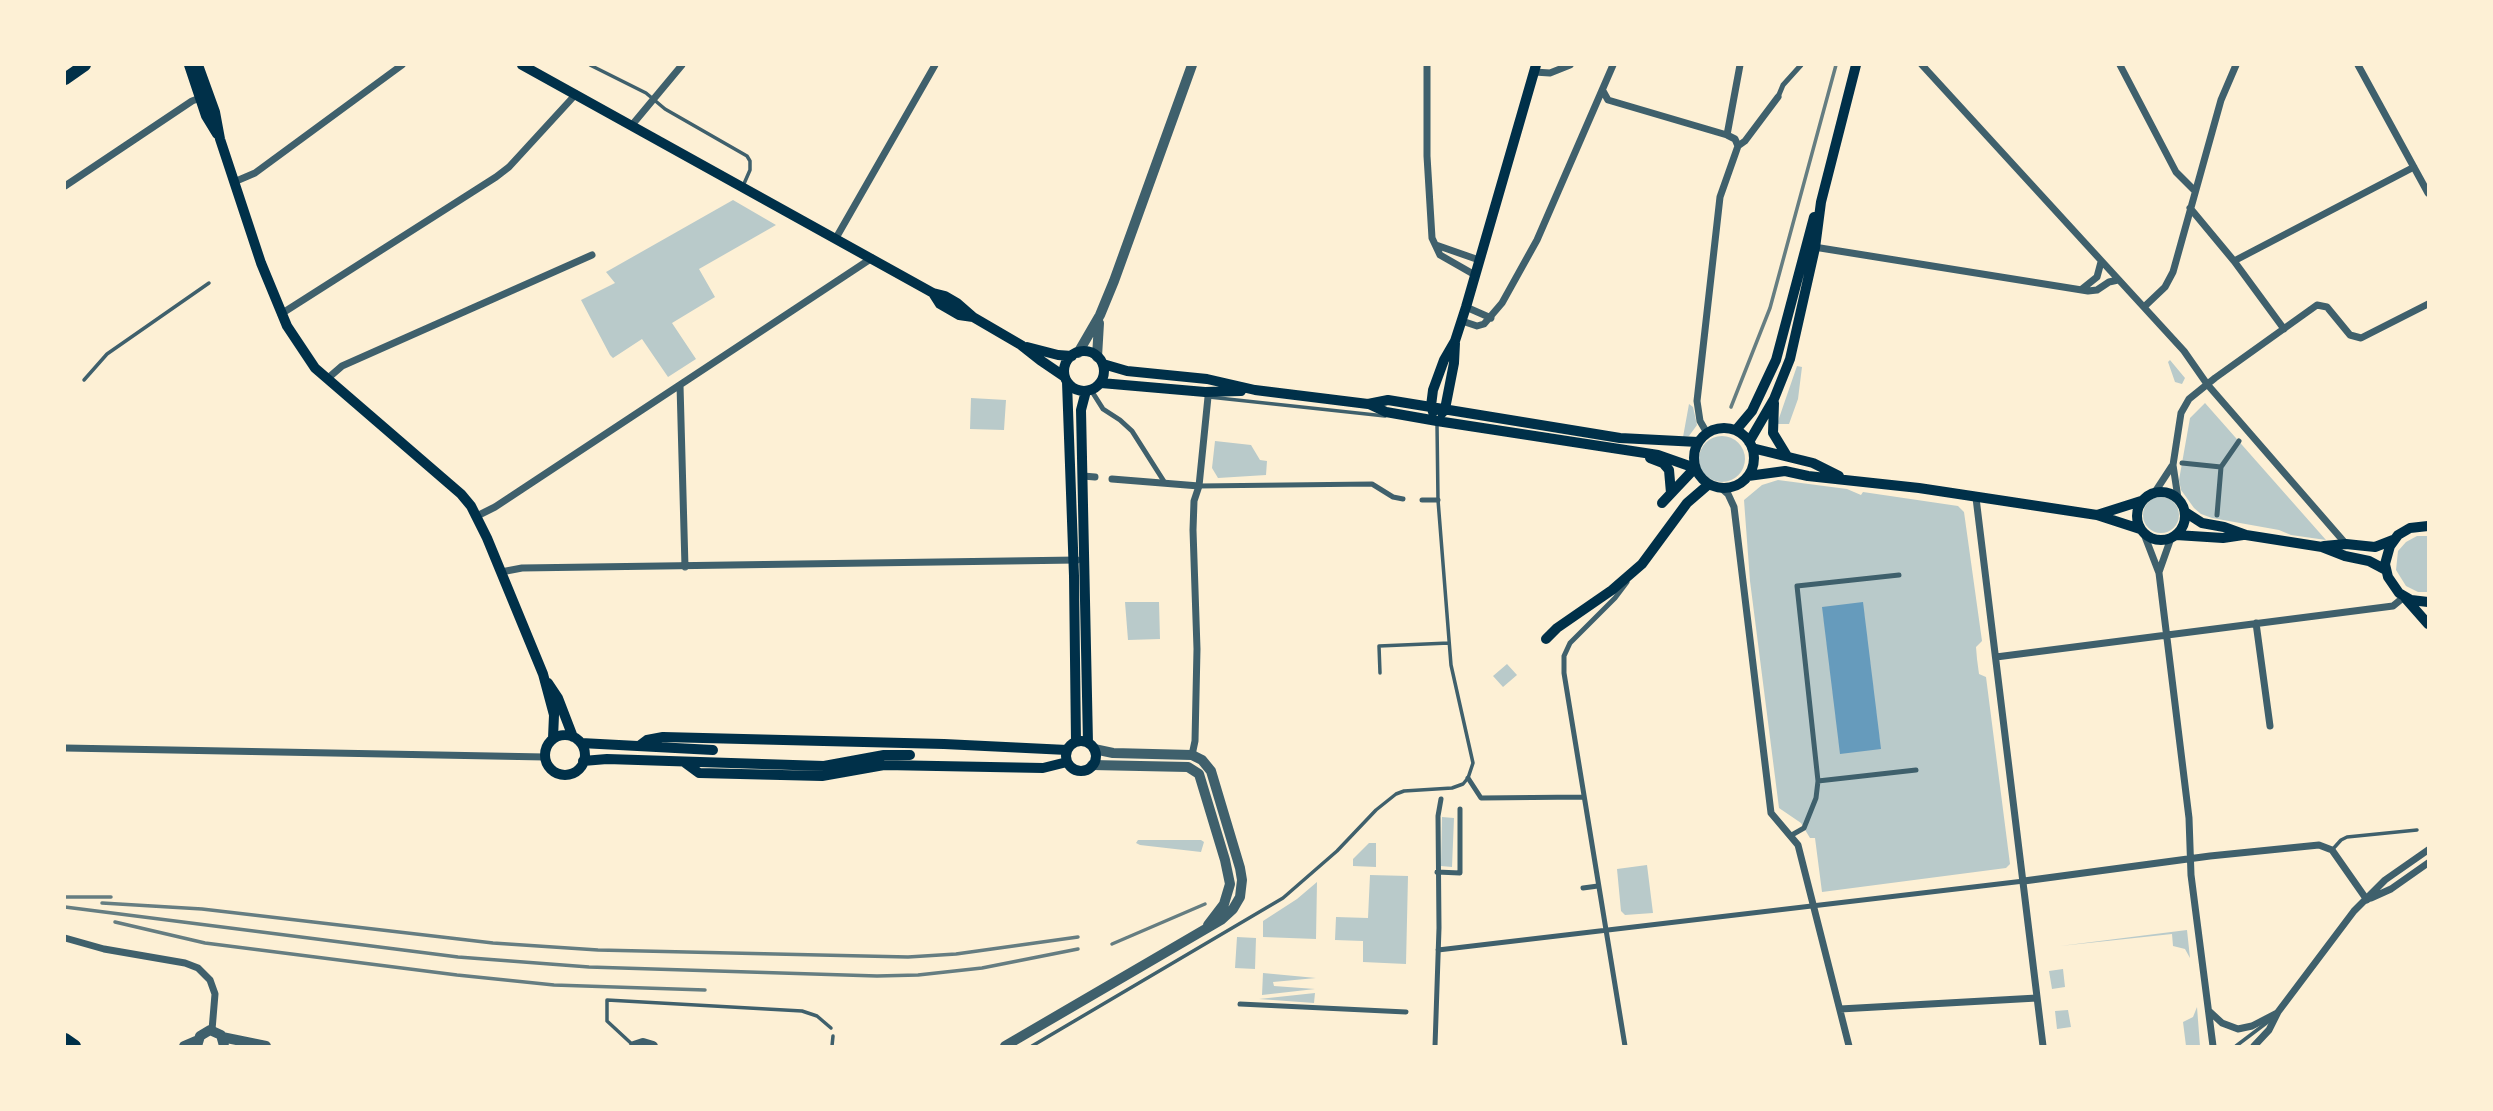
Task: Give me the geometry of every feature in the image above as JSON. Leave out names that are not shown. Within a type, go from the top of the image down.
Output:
[{"type":"main road","points":[[65,79],[85,65]]},
{"type":"main road","points":[[189,65],[206,116],[220,139]]},
{"type":"main road","points":[[198,65],[215,112],[220,139],[234,182],[281,314],[306,356],[327,379],[461,494],[477,516],[543,674],[554,715],[553,738],[545,757],[552,770],[561,774],[576,771],[585,753],[543,674]]},
{"type":"main road","points":[[522,65],[933,293],[940,304],[959,315],[973,317],[1021,345],[1074,388],[1088,391]]},
{"type":"main road","points":[[1844,479],[1813,463],[1750,445],[1736,430],[1721,428],[1707,433],[1694,451],[1695,468],[1701,478],[1714,486],[1730,487],[1740,483],[1748,476],[1752,467],[1750,445],[1774,399],[1790,359],[1811,245],[1856,65]]},
{"type":"main road","points":[[1437,421],[1431,406],[1433,390],[1462,321],[1535,68]]},
{"type":"main road","points":[[1736,430],[1752,411],[1776,360],[1811,245]]},
{"type":"main road","points":[[1437,421],[1445,409],[1454,363],[1455,341]]},
{"type":"main road","points":[[1021,345],[1049,353],[1090,352],[1100,360],[1127,371],[1206,379],[1255,390],[1368,404],[1386,412],[1407,416],[1658,455],[1695,468]]},
{"type":"main road","points":[[1067,750],[1067,762],[1073,769],[1081,771],[1092,765],[1096,757],[1091,746],[1066,379],[1066,363],[1075,354]]},
{"type":"main road","points":[[1100,360],[1104,374],[1101,383]]},
{"type":"main road","points":[[639,746],[648,740],[663,737],[1067,750],[1076,742],[1078,559],[1089,477],[1081,410],[1088,391],[1101,383],[1207,394],[1255,390]]},
{"type":"main road","points":[[1774,399],[1773,433],[1787,456]]},
{"type":"main road","points":[[1368,404],[1388,400],[1620,438],[1698,442]]},
{"type":"main road","points":[[1628,450],[1667,467],[1671,478],[1671,493]]},
{"type":"main road","points":[[1662,503],[1695,468]]},
{"type":"main road","points":[[1748,476],[1785,471],[2096,515],[2142,531],[2154,539],[2174,536],[2223,538],[2246,535]]},
{"type":"main road","points":[[1546,639],[1568,619],[1612,590],[1637,568],[1687,503],[1714,486]]},
{"type":"main road","points":[[2096,515],[2141,501],[2155,492],[2169,493],[2178,498],[2185,512],[2202,523],[2246,535],[2322,547],[2369,561],[2386,570]]},
{"type":"main road","points":[[2141,501],[2136,518],[2142,531]]},
{"type":"main road","points":[[2174,536],[2183,527],[2185,512]]},
{"type":"main road","points":[[2322,547],[2346,544],[2375,547],[2393,541],[2428,515]]},
{"type":"main road","points":[[2410,528],[2428,526]]},
{"type":"main road","points":[[2393,541],[2387,552],[2386,570],[2394,588],[2428,624]]},
{"type":"main road","points":[[2404,597],[2428,602]]},
{"type":"main road","points":[[553,738],[563,735],[577,740],[713,750]]},
{"type":"main road","points":[[1076,742],[1091,746]]},
{"type":"main road","points":[[583,761],[607,759],[824,766],[884,755],[910,755]]},
{"type":"main road","points":[[684,762],[699,773],[822,776],[884,765],[1043,768],[1067,762]]},
{"type":"main road","points":[[65,1039],[75,1046]]},
{"type":"street","points":[[234,182],[255,173],[401,65]]},
{"type":"street","points":[[632,125],[682,65]]},
{"type":"street","points":[[836,238],[935,65]]},
{"type":"street","points":[[1100,360],[1097,336],[1100,315],[1192,65]]},
{"type":"street","points":[[1535,68],[1550,73],[1570,65]]},
{"type":"street","points":[[1462,321],[1477,326],[1483,324],[1502,303],[1537,240],[1613,65]]},
{"type":"street","points":[[1727,135],[1740,65]]},
{"type":"street","points":[[1707,433],[1700,421],[1697,401],[1720,197],[1738,146],[1745,141],[1778,97],[1783,85],[1801,65]]},
{"type":"street","points":[[1922,65],[2184,351],[2207,384],[2346,544]]},
{"type":"street","points":[[2120,65],[2176,172],[2195,191]]},
{"type":"street","points":[[2144,307],[2161,292],[2171,277],[2221,100],[2236,65]]},
{"type":"street","points":[[2358,65],[2428,192]]},
{"type":"street","points":[[1425,68],[1432,238],[1440,255],[1475,275]]},
{"type":"street","points":[[1603,90],[1608,100],[1727,135],[1735,139],[1738,146]]},
{"type":"street","points":[[281,314],[496,177],[576,94]]},
{"type":"street","points":[[65,186],[200,98]]},
{"type":"street","points":[[2234,261],[2414,167]]},
{"type":"street","points":[[2190,208],[2234,261],[2284,329]]},
{"type":"street","points":[[1436,245],[1479,260]]},
{"type":"street","points":[[1811,245],[2081,290],[2092,291],[2118,280]]},
{"type":"street","points":[[327,379],[342,366],[592,255]]},
{"type":"street","points":[[477,516],[495,507],[872,258]]},
{"type":"street","points":[[2081,290],[2097,277],[2101,262]]},
{"type":"street","points":[[2178,498],[2173,465],[2183,409],[2189,399],[2207,384],[2317,305],[2327,306],[2350,335],[2361,338],[2428,304]]},
{"type":"street","points":[[1466,307],[1491,318]]},
{"type":"street","points":[[1075,354],[1100,315]]},
{"type":"street","points":[[680,386],[685,567]]},
{"type":"street","points":[[1088,391],[1102,409],[1132,431],[1165,483]]},
{"type":"street","points":[[1192,755],[1195,741],[1197,649],[1194,501],[1199,486],[1207,394]]},
{"type":"street","points":[[2217,515],[2221,467],[2239,441]]},
{"type":"street","points":[[2182,463],[2221,467]]},
{"type":"street","points":[[2155,492],[2173,465]]},
{"type":"street","points":[[1112,479],[1199,486],[1372,484],[1393,497],[1403,499]]},
{"type":"street","points":[[1714,486],[1728,494],[1734,507],[1771,813],[1798,845],[1849,1046]]},
{"type":"street","points":[[1976,498],[2043,1046]]},
{"type":"street","points":[[1422,500],[1438,500]]},
{"type":"street","points":[[2142,531],[2159,573],[2213,1046]]},
{"type":"street","points":[[2159,573],[2174,536]]},
{"type":"street","points":[[501,572],[522,568],[1078,559]]},
{"type":"street","points":[[1625,1046],[1583,797],[1564,673],[1564,656],[1570,643],[1615,598],[1637,568]]},
{"type":"street","points":[[1790,836],[1804,828],[1816,798],[1818,782],[1797,586],[1899,575]]},
{"type":"street","points":[[1996,657],[2393,606],[2404,597]]},
{"type":"street","points":[[2256,623],[2270,726]]},
{"type":"street","points":[[1005,1046],[1221,920],[1233,909],[1241,892],[1242,874],[1211,771],[1202,760],[1192,755],[1113,753],[1091,746]]},
{"type":"street","points":[[65,748],[545,757]]},
{"type":"street","points":[[1092,765],[1188,767],[1199,774],[1230,884],[1224,904],[1203,930]]},
{"type":"street","points":[[1818,782],[1916,770]]},
{"type":"street","points":[[1468,778],[1481,798],[1583,797]]},
{"type":"street","points":[[1435,1046],[1438,816],[1441,799]]},
{"type":"street","points":[[1437,872],[1460,873],[1460,808]]},
{"type":"street","points":[[1438,950],[2319,845],[2332,850],[2367,900]]},
{"type":"street","points":[[2254,1046],[2269,1030],[2278,1012],[2342,925],[2385,880],[2428,850]]},
{"type":"street","points":[[2367,900],[2391,889],[2428,863]]},
{"type":"street","points":[[1583,888],[1598,886]]},
{"type":"street","points":[[65,939],[104,949],[186,963],[198,968],[210,980],[215,994],[212,1030],[223,1042],[266,1046]]},
{"type":"street","points":[[1430,942],[1438,942]]},
{"type":"street","points":[[1840,1009],[2037,998]]},
{"type":"street","points":[[1240,1004],[1406,1012]]},
{"type":"street","points":[[2208,1011],[2222,1023],[2238,1029],[2252,1026],[2278,1012]]},
{"type":"street","points":[[1429,1012],[1436,1013]]},
{"type":"street","points":[[184,1046],[197,1043],[203,1032],[212,1030]]},
{"type":"street","points":[[65,1039],[84,1046]]},
{"type":"street","points":[[634,1046],[643,1043],[653,1046]]},
{"type":"lane","points":[[590,65],[646,93],[665,109],[747,156],[749,174],[743,186]]},
{"type":"lane","points":[[83,380],[107,354],[209,283]]},
{"type":"lane","points":[[1207,394],[1396,417],[1407,416]]},
{"type":"lane","points":[[1032,1046],[1283,898],[1315,872],[1376,810],[1396,794],[1404,791],[1441,790],[1462,784],[1468,778],[1473,763],[1451,665],[1449,643],[1438,500],[1437,421]]},
{"type":"lane","points":[[1380,673],[1379,646],[1449,643]]},
{"type":"lane","points":[[2332,850],[2347,837],[2417,830]]},
{"type":"lane","points":[[634,1046],[607,1021],[607,1000],[780,1008],[817,1016],[831,1028]]},
{"type":"lane","points":[[2236,1046],[2278,1012]]},
{"type":"lane","points":[[832,1046],[833,1036]]},
{"type":"shaded area","points":[[733,200],[776,225],[699,269],[715,297],[672,323],[696,359],[668,377],[642,339],[613,358],[581,300],[615,283],[606,272]]},
{"type":"shaded area","points":[[2170,360],[2185,378],[2182,384],[2175,382],[2168,362]]},
{"type":"shaded area","points":[[1797,366],[1802,367],[1798,399],[1789,424],[1777,424]]},
{"type":"shaded area","points":[[971,398],[1006,400],[1004,430],[970,429]]},
{"type":"shaded area","points":[[2205,403],[2326,540],[2212,518],[2194,508],[2181,490],[2179,480],[2190,418]]},
{"type":"shaded area","points":[[1689,404],[1693,407],[1697,425],[1689,436],[1683,437]]},
{"type":"shaded area","points":[[1722,436],[1738,443],[1745,459],[1738,475],[1722,482],[1706,475],[1699,459],[1706,443]]},
{"type":"shaded area","points":[[1215,441],[1251,445],[1260,460],[1267,461],[1266,475],[1218,478],[1212,468]]},
{"type":"shaded area","points":[[1778,480],[1847,489],[1861,495],[1863,492],[1958,506],[1964,512],[1982,641],[1976,647],[1977,659],[1979,674],[1986,677],[2010,864],[2006,868],[1822,892],[1815,838],[1810,838],[1801,823],[1779,808],[1750,581],[1744,500],[1762,485]]},
{"type":"shaded area","points":[[2161,497],[2173,503],[2179,515],[2173,527],[2161,533],[2149,527],[2143,515],[2149,503]]},
{"type":"shaded area","points":[[2417,536],[2428,536],[2428,592],[2418,592],[2406,586],[2396,570],[2398,551],[2406,542]]},
{"type":"shaded area","points":[[1125,602],[1159,602],[1160,639],[1128,640]]},
{"type":"shaded area","points":[[1507,664],[1517,675],[1503,687],[1493,676]]},
{"type":"shaded area","points":[[1442,817],[1454,818],[1452,867],[1441,866]]},
{"type":"shaded area","points":[[1138,840],[1204,842],[1201,852],[1140,845],[1136,843]]},
{"type":"shaded area","points":[[1369,843],[1376,843],[1376,867],[1353,866],[1353,859]]},
{"type":"shaded area","points":[[1647,865],[1653,913],[1625,915],[1621,911],[1617,869]]},
{"type":"shaded area","points":[[1370,875],[1408,876],[1406,964],[1363,962],[1363,941],[1335,940],[1336,917],[1368,918]]},
{"type":"shaded area","points":[[1317,882],[1316,939],[1263,937],[1263,921]]},
{"type":"shaded area","points":[[2187,930],[2190,958],[2185,949],[2173,946],[2172,934],[2060,946]]},
{"type":"shaded area","points":[[1237,937],[1256,938],[1255,969],[1235,968]]},
{"type":"shaded area","points":[[2063,969],[2065,987],[2052,989],[2049,971]]},
{"type":"shaded area","points":[[1263,973],[1316,978],[1273,982],[1274,986],[1315,989],[1262,995]]},
{"type":"shaded area","points":[[1315,993],[1314,1003],[1259,999]]},
{"type":"shaded area","points":[[2197,1007],[2200,1046],[2186,1046],[2183,1022],[2193,1017]]},
{"type":"shaded area","points":[[2068,1010],[2071,1027],[2057,1029],[2055,1011]]},
{"type":"water","points":[[1863,602],[1881,749],[1840,754],[1822,607]]},
{"type":"railway","points":[[1731,407],[1770,308],[1836,65]]},
{"type":"railway","points":[[65,897],[111,897]]},
{"type":"railway","points":[[102,903],[202,909],[493,943],[598,950],[908,957],[956,954],[1078,937]]},
{"type":"railway","points":[[1112,944],[1205,904]]},
{"type":"railway","points":[[65,907],[458,957],[589,967],[918,975],[982,968],[1078,949]]},
{"type":"railway","points":[[115,922],[205,943],[457,975],[554,985],[705,990]]}]
